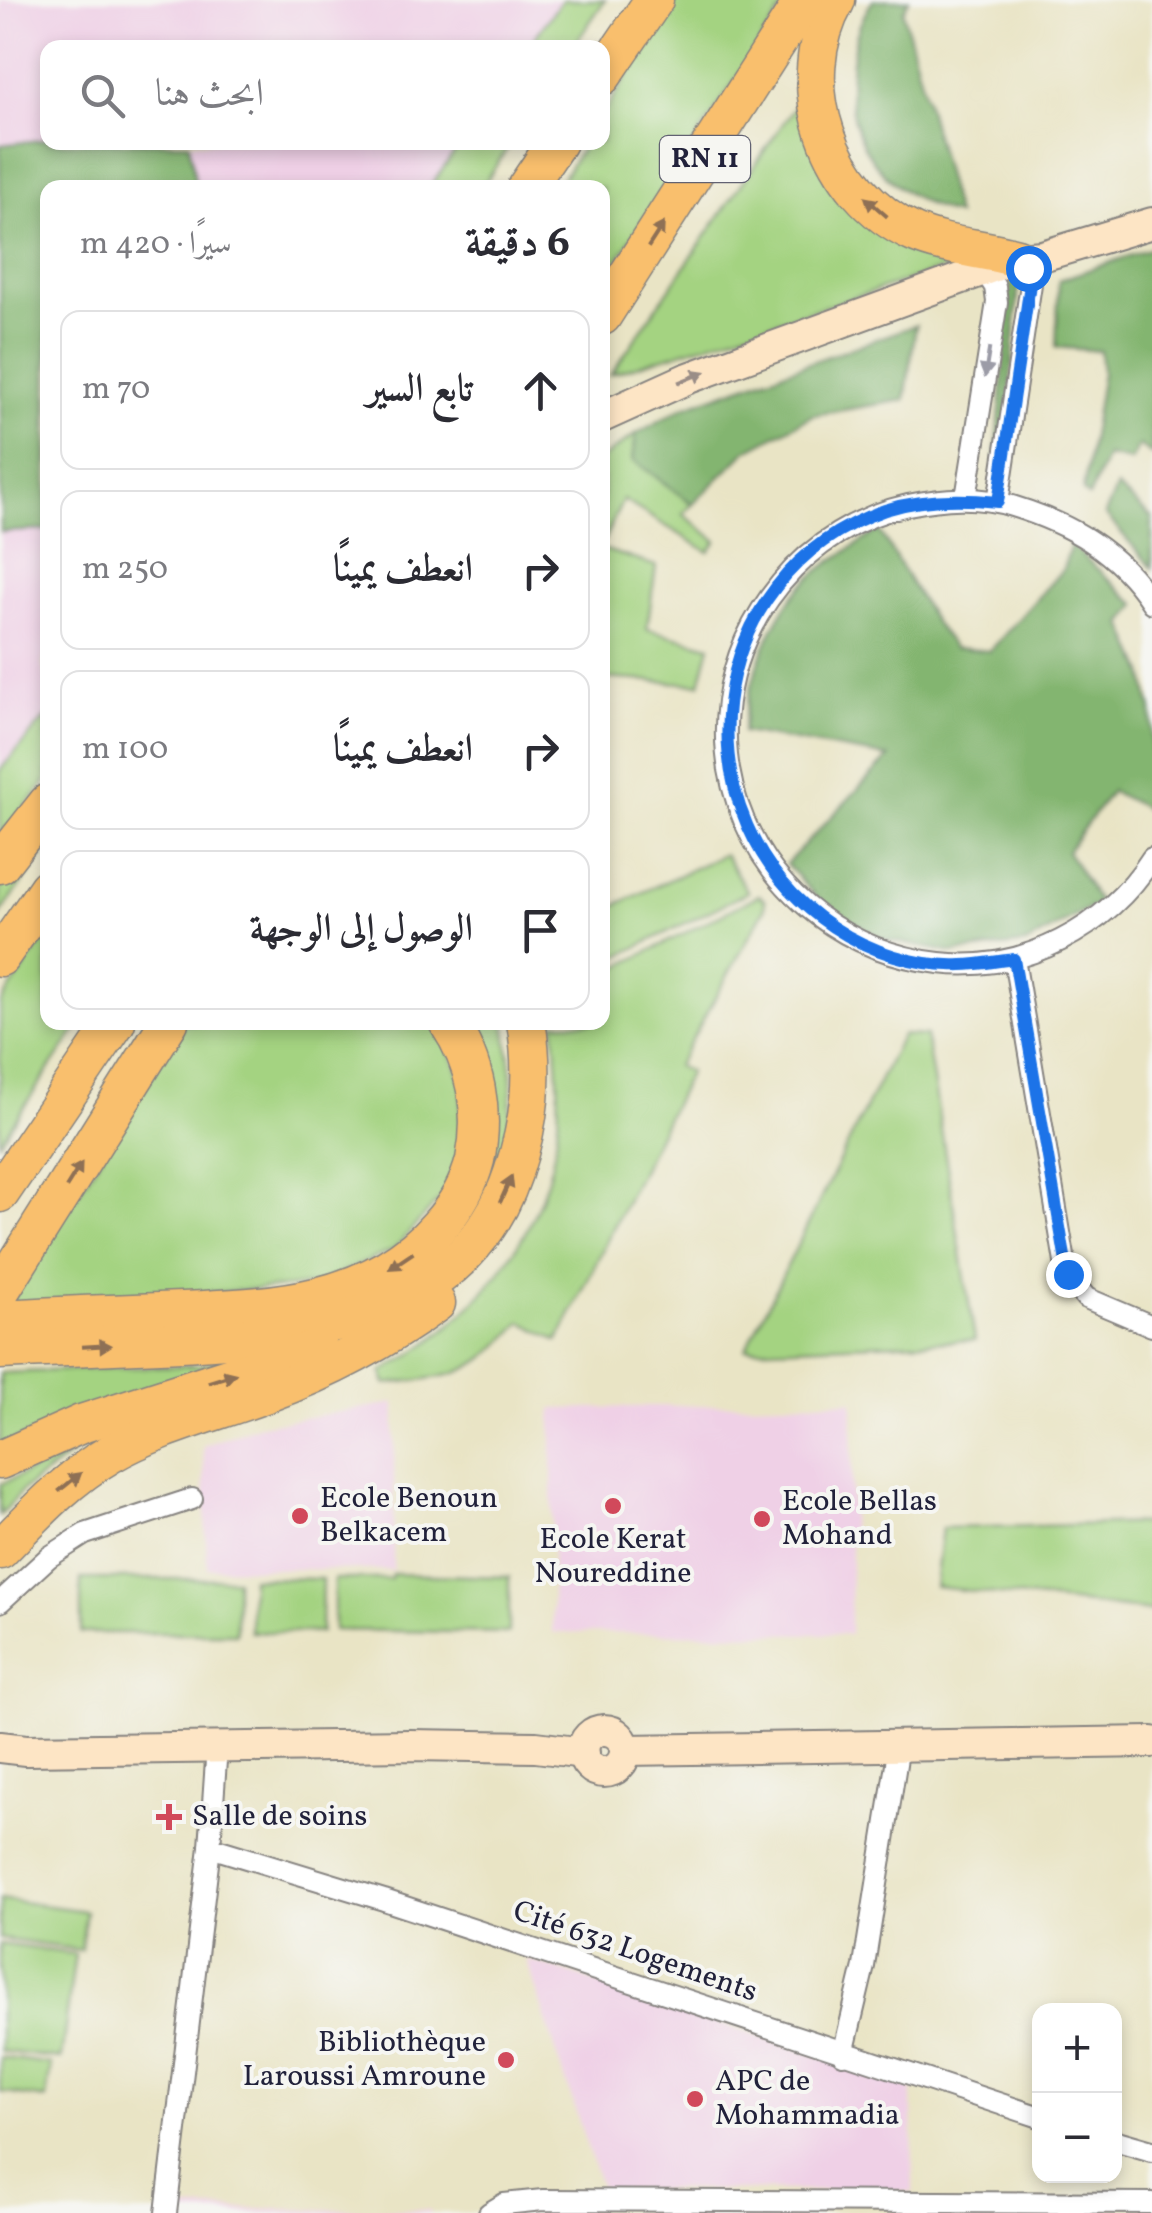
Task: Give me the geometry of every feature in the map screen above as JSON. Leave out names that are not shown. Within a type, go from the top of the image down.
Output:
[{"type":"highway","points":[[606,40],[629,0]]},
{"type":"highway","points":[[610,64],[654,0]]},
{"type":"highway","name":"RN 11","points":[[610,303],[804,0]]},
{"type":"highway","points":[[836,0],[820,34],[814,74],[823,128],[847,176],[876,209],[911,232],[1008,262]]},
{"type":"highway","points":[[528,180],[544,150]]},
{"type":"highway","points":[[530,180],[551,150]]},
{"type":"highway","points":[[0,864],[40,813]]},
{"type":"highway","points":[[0,958],[40,900]]},
{"type":"highway","points":[[0,1194],[111,1030]]},
{"type":"highway","points":[[0,1290],[164,1030]]},
{"type":"highway","points":[[0,1319],[288,1303],[348,1288],[402,1262],[449,1215],[463,1192],[478,1142],[476,1089],[452,1030]]},
{"type":"highway","points":[[0,1460],[82,1424],[324,1346],[398,1311],[457,1259],[501,1202],[528,1120],[532,1070],[527,1030]]},
{"type":"highway","points":[[0,1350],[278,1336],[358,1317],[391,1304],[457,1259]]},
{"type":"highway","points":[[0,1550],[52,1498],[106,1456],[166,1428],[300,1380],[396,1331],[448,1292],[458,1277],[457,1259]]},
{"type":"street","points":[[966,498],[997,302],[996,287],[1008,262],[1038,244],[1152,208]]},
{"type":"street","points":[[610,413],[686,379],[1008,262],[1042,256],[1152,223]]},
{"type":"street","points":[[998,502],[1030,284],[1030,273],[1008,262]]},
{"type":"street","points":[[1152,603],[1122,566],[1086,537],[1054,519],[998,502],[966,498],[886,510],[842,530],[798,563],[762,606],[738,656],[726,710],[728,766],[743,820],[770,869],[808,910],[854,941],[905,959],[959,966],[1014,959],[1060,942],[1145,887],[1152,858]]},
{"type":"street","points":[[1014,959],[1068,1274],[1086,1298],[1152,1326]]},
{"type":"street","points":[[1086,1298],[1152,1310]]},
{"type":"street","points":[[0,1602],[49,1556],[85,1534],[192,1499]]},
{"type":"street","points":[[9,1746],[518,1747],[584,1753],[589,1765],[606,1772],[618,1767],[625,1750],[1152,1742]]},
{"type":"street","points":[[842,2054],[864,1966],[899,1745]]},
{"type":"street","points":[[166,2213],[210,1847],[217,1746]]},
{"type":"street","name":"Cité 632 Logements","points":[[210,1847],[421,1912],[842,2054],[1032,2113]]},
{"type":"street","points":[[1122,2142],[1152,2151]]},
{"type":"street","points":[[489,2213],[504,2204],[544,2200],[825,2207],[1152,2203]]},
{"type":"shaded area","points":[[0,0],[562,0],[533,40],[40,40],[40,150],[456,150],[435,180],[40,180],[40,724],[0,770]]},
{"type":"shaded area","name":"Ecole Bellas Mohand","points":[[853,1401],[850,1634],[552,1633],[552,1409]]},
{"type":"shaded area","name":"Ecole Benoun Belkacem","points":[[395,1403],[393,1570],[207,1568],[203,1446],[260,1425]]},
{"type":"shaded area","points":[[526,1959],[912,2087],[913,2192],[601,2189]]},
{"type":"shaded area","points":[[177,2209],[429,2210],[432,2213],[178,2213]]},
{"type":"green space","points":[[562,0],[605,0],[578,40],[533,40]]},
{"type":"green space","points":[[675,0],[788,0],[610,271],[610,180],[561,180],[580,150],[610,150],[610,103]]},
{"type":"green space","points":[[873,0],[909,0],[903,12],[956,215],[932,206],[891,180],[863,145],[851,99],[851,73],[860,26]]},
{"type":"green space","points":[[804,93],[827,164],[963,263],[611,374]]},
{"type":"green space","points":[[40,140],[40,150],[190,150],[195,180],[40,180],[40,530],[1,532],[0,145]]},
{"type":"green space","points":[[456,150],[506,150],[487,180],[435,180]]},
{"type":"green space","points":[[1152,248],[1152,455],[1139,445],[1131,461],[1107,456],[1089,497],[1083,492],[1102,373],[1100,351],[1056,347],[1059,280]]},
{"type":"green space","points":[[1011,280],[1019,281],[1001,493],[993,492]]},
{"type":"green space","points":[[916,325],[905,400],[813,415],[746,451],[693,504],[633,460],[636,434],[684,407]]},
{"type":"green space","points":[[636,434],[634,460],[693,504],[683,514],[717,541],[709,552],[623,500],[610,527],[610,453]]},
{"type":"green space","points":[[1117,487],[1152,518],[1152,568],[1105,514]]},
{"type":"green space","points":[[879,530],[954,648],[990,651],[1063,569],[1071,545],[1137,605],[1123,624],[1144,673],[1152,711],[1152,812],[1111,791],[1067,851],[1099,903],[1026,944],[953,953],[882,939],[820,901],[786,864],[889,757],[743,732],[750,692],[773,629],[795,593]]},
{"type":"green space","points":[[610,552],[656,566],[647,629],[710,646],[700,684],[610,678]]},
{"type":"green space","points":[[40,724],[40,789],[0,836],[0,770]]},
{"type":"green space","points":[[40,837],[40,857],[0,915],[0,886]]},
{"type":"green space","points":[[724,854],[748,892],[610,961],[610,908]]},
{"type":"green space","points":[[759,895],[765,901],[764,910],[677,1066],[689,1072],[558,1341],[522,1322],[489,1354],[462,1371],[386,1384],[382,1372],[416,1351],[476,1300],[523,1236],[552,1163],[558,1123],[554,1030],[610,1030],[610,971]]},
{"type":"green space","points":[[40,945],[40,1030],[76,1030],[0,1142],[0,1004]]},
{"type":"green space","points":[[180,1030],[441,1030],[463,1083],[458,1160],[441,1198],[393,1250],[314,1285],[6,1308]]},
{"type":"green space","points":[[477,1030],[506,1030],[512,1075],[509,1132],[484,1206],[496,1099],[487,1054]]},
{"type":"green space","points":[[902,1035],[926,1036],[975,1340],[746,1349]]},
{"type":"green space","points":[[264,1351],[0,1446],[0,1373],[201,1365]]},
{"type":"green space","points":[[73,1453],[23,1490],[0,1516],[0,1484]]},
{"type":"green space","points":[[1152,1523],[1152,1611],[935,1587],[942,1528]]},
{"type":"green space","points":[[392,1574],[509,1577],[509,1633],[334,1630],[334,1579],[391,1579]]},
{"type":"green space","points":[[251,1578],[322,1579],[321,1632],[250,1632]]},
{"type":"green space","points":[[81,1579],[236,1579],[236,1633],[81,1633]]},
{"type":"green space","points":[[0,1899],[86,1911],[81,1950],[0,1939]]},
{"type":"green space","points":[[0,1944],[75,1954],[61,2059],[0,2051]]},
{"type":"green space","points":[[0,2057],[51,2064],[46,2099],[0,2092]]},
{"type":"place","name":"Ecole Kerat Noureddine","points":[[613,1506]]},
{"type":"place","name":"Ecole Benoun Belkacem","points":[[300,1516]]},
{"type":"place","name":"Ecole Bellas Mohand","points":[[762,1519]]},
{"type":"place","name":"Salle de soins","points":[[169,1817]]},
{"type":"place","name":"Bibliothèque Laroussi Amroune","points":[[506,2060]]},
{"type":"place","name":"APC de Mohammadia","points":[[695,2099]]},
{"type":"route","points":[[1028,268],[1030,284],[998,502],[934,500],[886,510],[842,530],[798,563],[762,606],[738,656],[726,710],[728,766],[743,820],[770,869],[808,910],[854,941],[905,959],[959,966],[1014,959],[1068,1274]]}]
